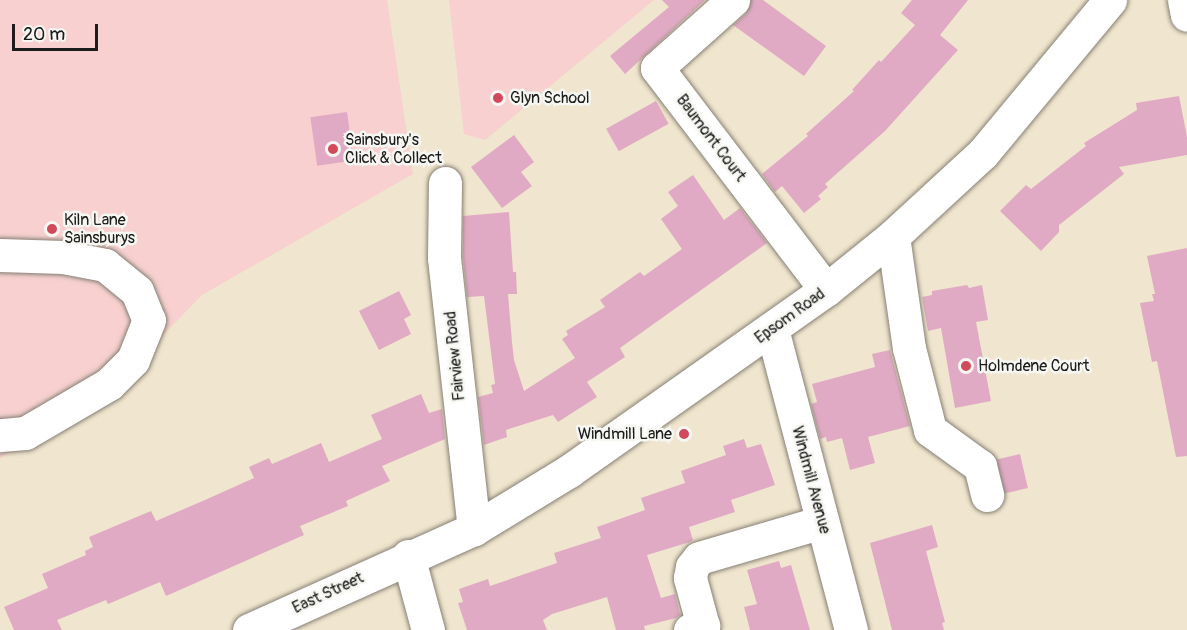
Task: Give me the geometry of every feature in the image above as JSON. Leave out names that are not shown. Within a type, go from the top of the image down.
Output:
[{"type":"main road","name":"Baumont Court","points":[[733,0],[657,68],[826,290]]},
{"type":"main road","name":"Epsom Road","points":[[408,556],[474,529],[569,471],[826,290],[893,237],[983,153],[1110,0]]},
{"type":"main road","points":[[1184,0],[1187,15]]},
{"type":"main road","name":"Fairview Road","points":[[445,183],[444,258],[474,529]]},
{"type":"main road","points":[[893,237],[909,348],[930,430],[980,466],[987,495]]},
{"type":"main road","points":[[0,255],[15,253],[63,257],[105,265],[137,291],[149,320],[133,360],[109,384],[25,433],[0,435]]},
{"type":"main road","name":"Windmill Avenue","points":[[772,329],[851,630]]},
{"type":"main road","points":[[690,630],[703,626],[690,578],[692,567],[699,558],[822,522]]},
{"type":"main road","points":[[408,556],[428,630]]},
{"type":"main road","name":"East Street","points":[[249,630],[408,556]]},
{"type":"shaded area","points":[[0,0],[387,0],[413,174],[202,295],[87,413],[0,458]]},
{"type":"shaded area","name":"Glyn School","points":[[449,0],[654,0],[485,140],[464,134]]},
{"type":"building","points":[[662,0],[705,0],[625,74],[610,56],[669,7]]},
{"type":"building","points":[[751,0],[763,0],[826,46],[804,76],[733,25],[746,14]]},
{"type":"building","points":[[912,0],[968,0],[940,35],[958,50],[885,131],[825,184],[828,187],[818,196],[821,199],[804,213],[782,186],[775,192],[762,174],[808,136],[806,134],[854,91],[852,90],[879,60],[881,62],[915,25],[901,13]]},
{"type":"building","points":[[1179,96],[1187,137],[1187,155],[1119,167],[1124,174],[1059,225],[1059,232],[1041,251],[1000,211],[1026,185],[1031,189],[1086,146],[1084,143],[1137,110],[1136,103]]},
{"type":"building","points":[[656,101],[669,124],[619,151],[606,129]]},
{"type":"building","name":"Sainsbury's Click & Collect","points":[[347,112],[354,161],[317,166],[310,117]]},
{"type":"building","points":[[514,135],[534,162],[521,172],[532,186],[502,208],[471,167]]},
{"type":"building","points":[[693,175],[724,220],[740,208],[767,243],[620,348],[625,357],[587,382],[597,397],[558,422],[553,415],[506,430],[507,437],[484,445],[478,397],[493,393],[491,385],[495,384],[484,296],[467,297],[463,257],[463,216],[509,212],[513,272],[516,272],[517,294],[508,294],[512,342],[514,360],[524,391],[575,358],[562,339],[568,335],[566,331],[605,307],[600,300],[640,272],[644,276],[682,249],[661,219],[678,206],[668,192]]},
{"type":"building","points":[[1187,248],[1187,456],[1176,457],[1157,361],[1152,362],[1140,303],[1154,301],[1152,294],[1155,294],[1147,256]]},
{"type":"building","name":"Holmdene Court","points":[[967,285],[969,288],[982,285],[988,320],[976,322],[991,401],[955,408],[941,328],[928,331],[922,297],[932,295],[932,291]]},
{"type":"building","points":[[399,291],[411,315],[404,319],[411,334],[379,350],[359,311]]},
{"type":"building","points":[[890,350],[910,426],[868,437],[875,463],[850,470],[842,438],[827,442],[826,437],[820,439],[811,404],[817,402],[812,384],[875,367],[872,354]]},
{"type":"building","points":[[421,394],[429,413],[442,409],[445,439],[382,466],[390,481],[346,501],[348,506],[300,526],[304,535],[166,596],[160,582],[108,604],[106,600],[57,620],[62,630],[14,630],[4,607],[48,588],[42,574],[86,555],[85,551],[93,547],[89,537],[151,511],[156,521],[205,500],[254,478],[249,467],[269,458],[272,464],[321,443],[329,462],[382,439],[371,415]]},
{"type":"building","points":[[744,439],[747,448],[761,444],[775,485],[731,500],[735,512],[689,527],[693,540],[690,542],[647,555],[661,598],[675,594],[680,615],[676,618],[644,626],[645,630],[616,630],[607,597],[552,614],[543,620],[547,630],[467,630],[458,603],[463,602],[459,589],[488,579],[490,586],[557,563],[554,553],[601,538],[597,527],[645,510],[641,498],[685,483],[681,471],[726,455],[723,446]]},
{"type":"building","points":[[1020,454],[1028,488],[1004,494],[997,459]]},
{"type":"building","points":[[932,525],[938,547],[926,551],[945,622],[942,623],[944,630],[892,630],[870,543]]},
{"type":"building","points":[[779,561],[781,568],[791,565],[810,630],[750,630],[744,607],[757,604],[747,570]]},
{"type":"place","name":"Glyn School","points":[[498,98]]},
{"type":"place","name":"Sainsbury's Click & Collect","points":[[333,149]]},
{"type":"place","name":"Kiln Lane Sainsburys","points":[[52,229]]},
{"type":"place","name":"Holmdene Court","points":[[966,366]]},
{"type":"place","name":"Windmill Lane","points":[[684,434]]}]
